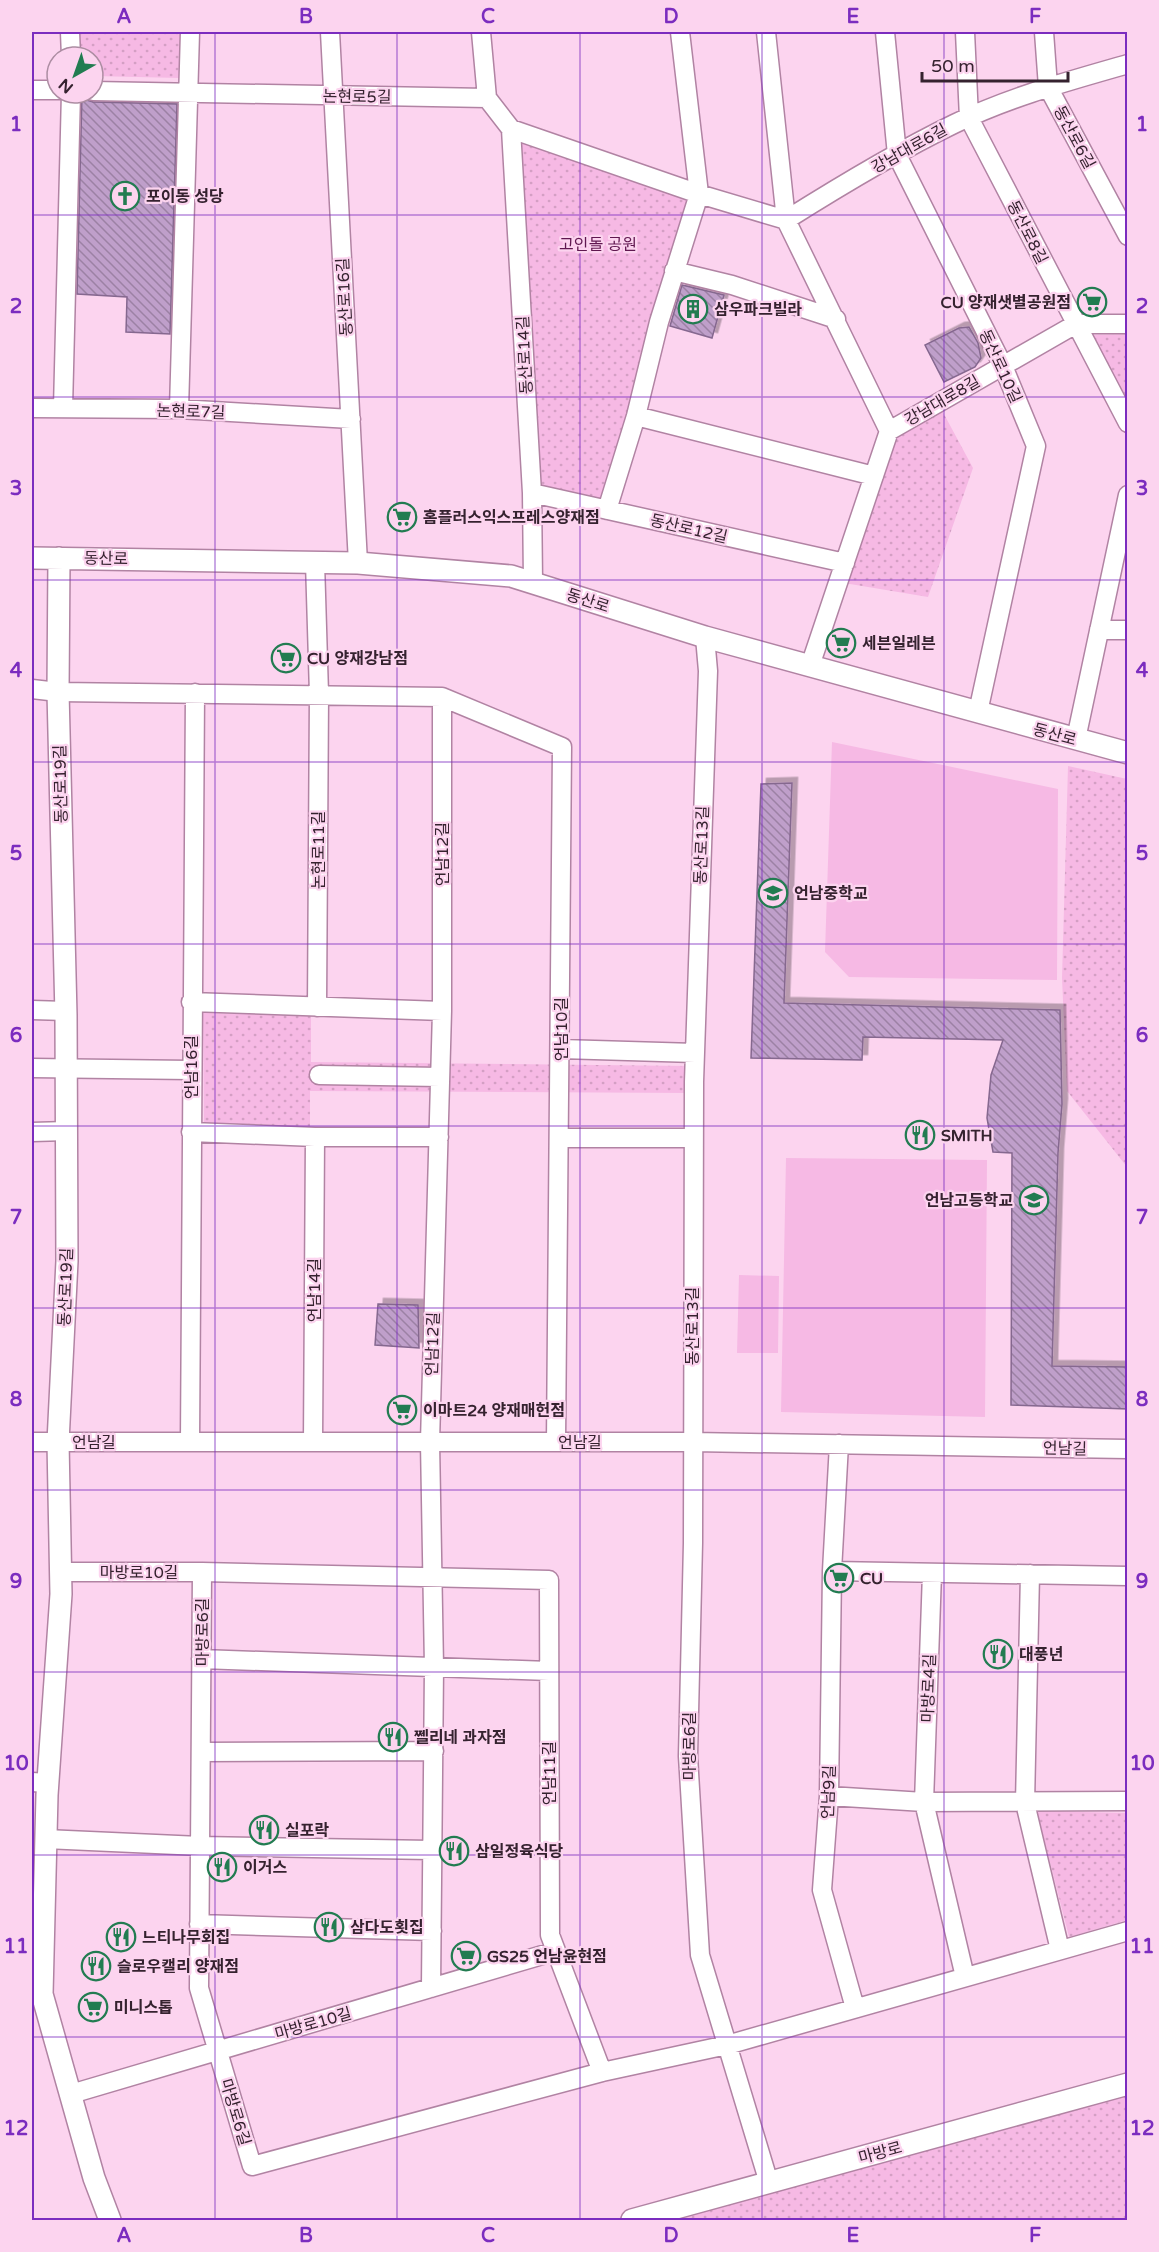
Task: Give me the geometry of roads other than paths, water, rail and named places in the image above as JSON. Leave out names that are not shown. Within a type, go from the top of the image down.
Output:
[{"type":"street","points":[[179,409],[190,32]]},
{"type":"street","name":"동산로16길","points":[[330,32],[358,563]]},
{"type":"street","points":[[481,32],[487,98],[511,129],[699,194],[786,220]]},
{"type":"street","points":[[607,510],[636,416],[674,271],[699,194],[680,32]]},
{"type":"street","points":[[766,32],[786,220],[836,318],[889,431],[810,666]]},
{"type":"street","name":"동산로10길","points":[[885,32],[897,155],[1003,366],[1036,446],[978,712]]},
{"type":"street","name":"동산로8길","points":[[965,32],[969,118],[1128,423]]},
{"type":"street","name":"동산로6길","points":[[1044,32],[1048,87],[1128,236]]},
{"type":"street","name":"강남대로6길","points":[[786,220],[843,184],[969,118],[1048,87],[1128,64]]},
{"type":"street","name":"논현로5길","points":[[105,91],[487,98]]},
{"type":"street","points":[[63,408],[71,105]]},
{"type":"street","name":"동산로14길","points":[[511,129],[532,493],[533,582]]},
{"type":"street","points":[[674,271],[732,285],[836,318]]},
{"type":"street","name":"강남대로8길","points":[[889,431],[1076,324],[1128,324]]},
{"type":"street","name":"논현로7길","points":[[32,408],[179,409],[351,419]]},
{"type":"street","points":[[636,416],[874,476]]},
{"type":"street","name":"동산로12길","points":[[532,493],[845,563]]},
{"type":"street","points":[[1076,740],[1128,495]]},
{"type":"street","name":"동산로","points":[[32,558],[315,561],[511,576],[705,637],[1128,753]]},
{"type":"street","name":"동산로19길","points":[[58,1442],[68,1261],[66,1011],[58,692],[59,558]]},
{"type":"street","name":"논현로11길","points":[[315,561],[320,694],[317,1007]]},
{"type":"street","points":[[1099,630],[1128,630]]},
{"type":"street","name":"동산로13길","points":[[693,1442],[693,1138],[708,671],[705,637]]},
{"type":"street","points":[[32,689],[58,692],[442,697]]},
{"type":"street","name":"언남16길","points":[[190,1442],[191,1002],[195,693]]},
{"type":"street","name":"언남12길","points":[[430,1442],[442,1011],[442,697]]},
{"type":"street","name":"언남10길","points":[[442,697],[562,747],[556,1442]]},
{"type":"street","points":[[191,1002],[442,1011]]},
{"type":"street","points":[[32,1010],[66,1011]]},
{"type":"street","points":[[561,1049],[695,1053]]},
{"type":"street","points":[[32,1068],[191,1070]]},
{"type":"street","points":[[319,1075],[440,1077]]},
{"type":"street","points":[[32,1131],[66,1131]]},
{"type":"street","points":[[191,1132],[315,1137],[439,1137]]},
{"type":"street","name":"언남14길","points":[[313,1442],[315,1137]]},
{"type":"street","points":[[560,1138],[693,1138]]},
{"type":"street","name":"언남길","points":[[32,1442],[693,1442],[1128,1449]]},
{"type":"street","points":[[58,1442],[61,1572],[39,1783],[45,1839],[38,1912],[42,1995],[110,2220]]},
{"type":"street","points":[[430,1442],[434,1667],[434,1751],[430,1850],[431,1988]]},
{"type":"street","name":"마방로6길","points":[[693,1442],[688,1756],[700,1955],[769,2183]]},
{"type":"street","name":"언남9길","points":[[839,1444],[832,1571],[829,1796],[822,1890],[855,2008]]},
{"type":"street","points":[[832,1571],[1128,1576]]},
{"type":"street","name":"마방로10길","points":[[61,1572],[202,1572],[432,1578]]},
{"type":"street","name":"마방로6길","points":[[202,1572],[199,1988],[252,2166],[602,2072],[727,2045],[1128,1931]]},
{"type":"street","name":"마방로4길","points":[[924,1802],[932,1573]]},
{"type":"street","points":[[1030,1574],[1025,1803],[1060,1950]]},
{"type":"street","name":"언남11길","points":[[432,1578],[549,1581],[550,1935],[602,2072]]},
{"type":"street","points":[[201,1659],[549,1671]]},
{"type":"street","points":[[201,1752],[434,1751]]},
{"type":"street","points":[[829,1796],[924,1802],[1128,1801]]},
{"type":"street","points":[[924,1802],[965,1977]]},
{"type":"street","points":[[45,1839],[200,1846],[430,1850]]},
{"type":"street","points":[[199,1924],[432,1931]]},
{"type":"street","name":"마방로10길","points":[[71,2094],[556,1951]]},
{"type":"street","name":"마방로","points":[[632,2220],[1128,2084]]},
{"type":"place","name":"포이동 성당","points":[[125,196]]},
{"type":"place","name":"CU 양재샛별공원점","points":[[1092,302]]},
{"type":"place","name":"삼우파크빌라","points":[[693,309]]},
{"type":"place","name":"홈플러스익스프레스양재점","points":[[402,517]]},
{"type":"place","name":"세븐일레븐","points":[[841,643]]},
{"type":"place","name":"CU 양재강남점","points":[[286,658]]},
{"type":"place","name":"언남중학교","points":[[773,893]]},
{"type":"place","name":"SMITH","points":[[920,1135]]},
{"type":"place","name":"언남고등학교","points":[[1034,1200]]},
{"type":"place","name":"이마트24 양재매헌점","points":[[402,1410]]},
{"type":"place","name":"CU","points":[[839,1578]]},
{"type":"place","name":"대풍년","points":[[998,1654]]},
{"type":"place","name":"쩰리네 과자점","points":[[393,1737]]},
{"type":"place","name":"실포락","points":[[264,1830]]},
{"type":"place","name":"삼일정육식당","points":[[454,1851]]},
{"type":"place","name":"이거스","points":[[222,1867]]},
{"type":"place","name":"삼다도횟집","points":[[329,1927]]},
{"type":"place","name":"느티나무회집","points":[[121,1937]]},
{"type":"place","name":"GS25 언남윤현점","points":[[466,1956]]},
{"type":"place","name":"슬로우캘리 양재점","points":[[96,1966]]},
{"type":"place","name":"미니스톱","points":[[93,2007]]},
{"type":"park label","name":"고인돌 공원","points":[[598,244]]}]
